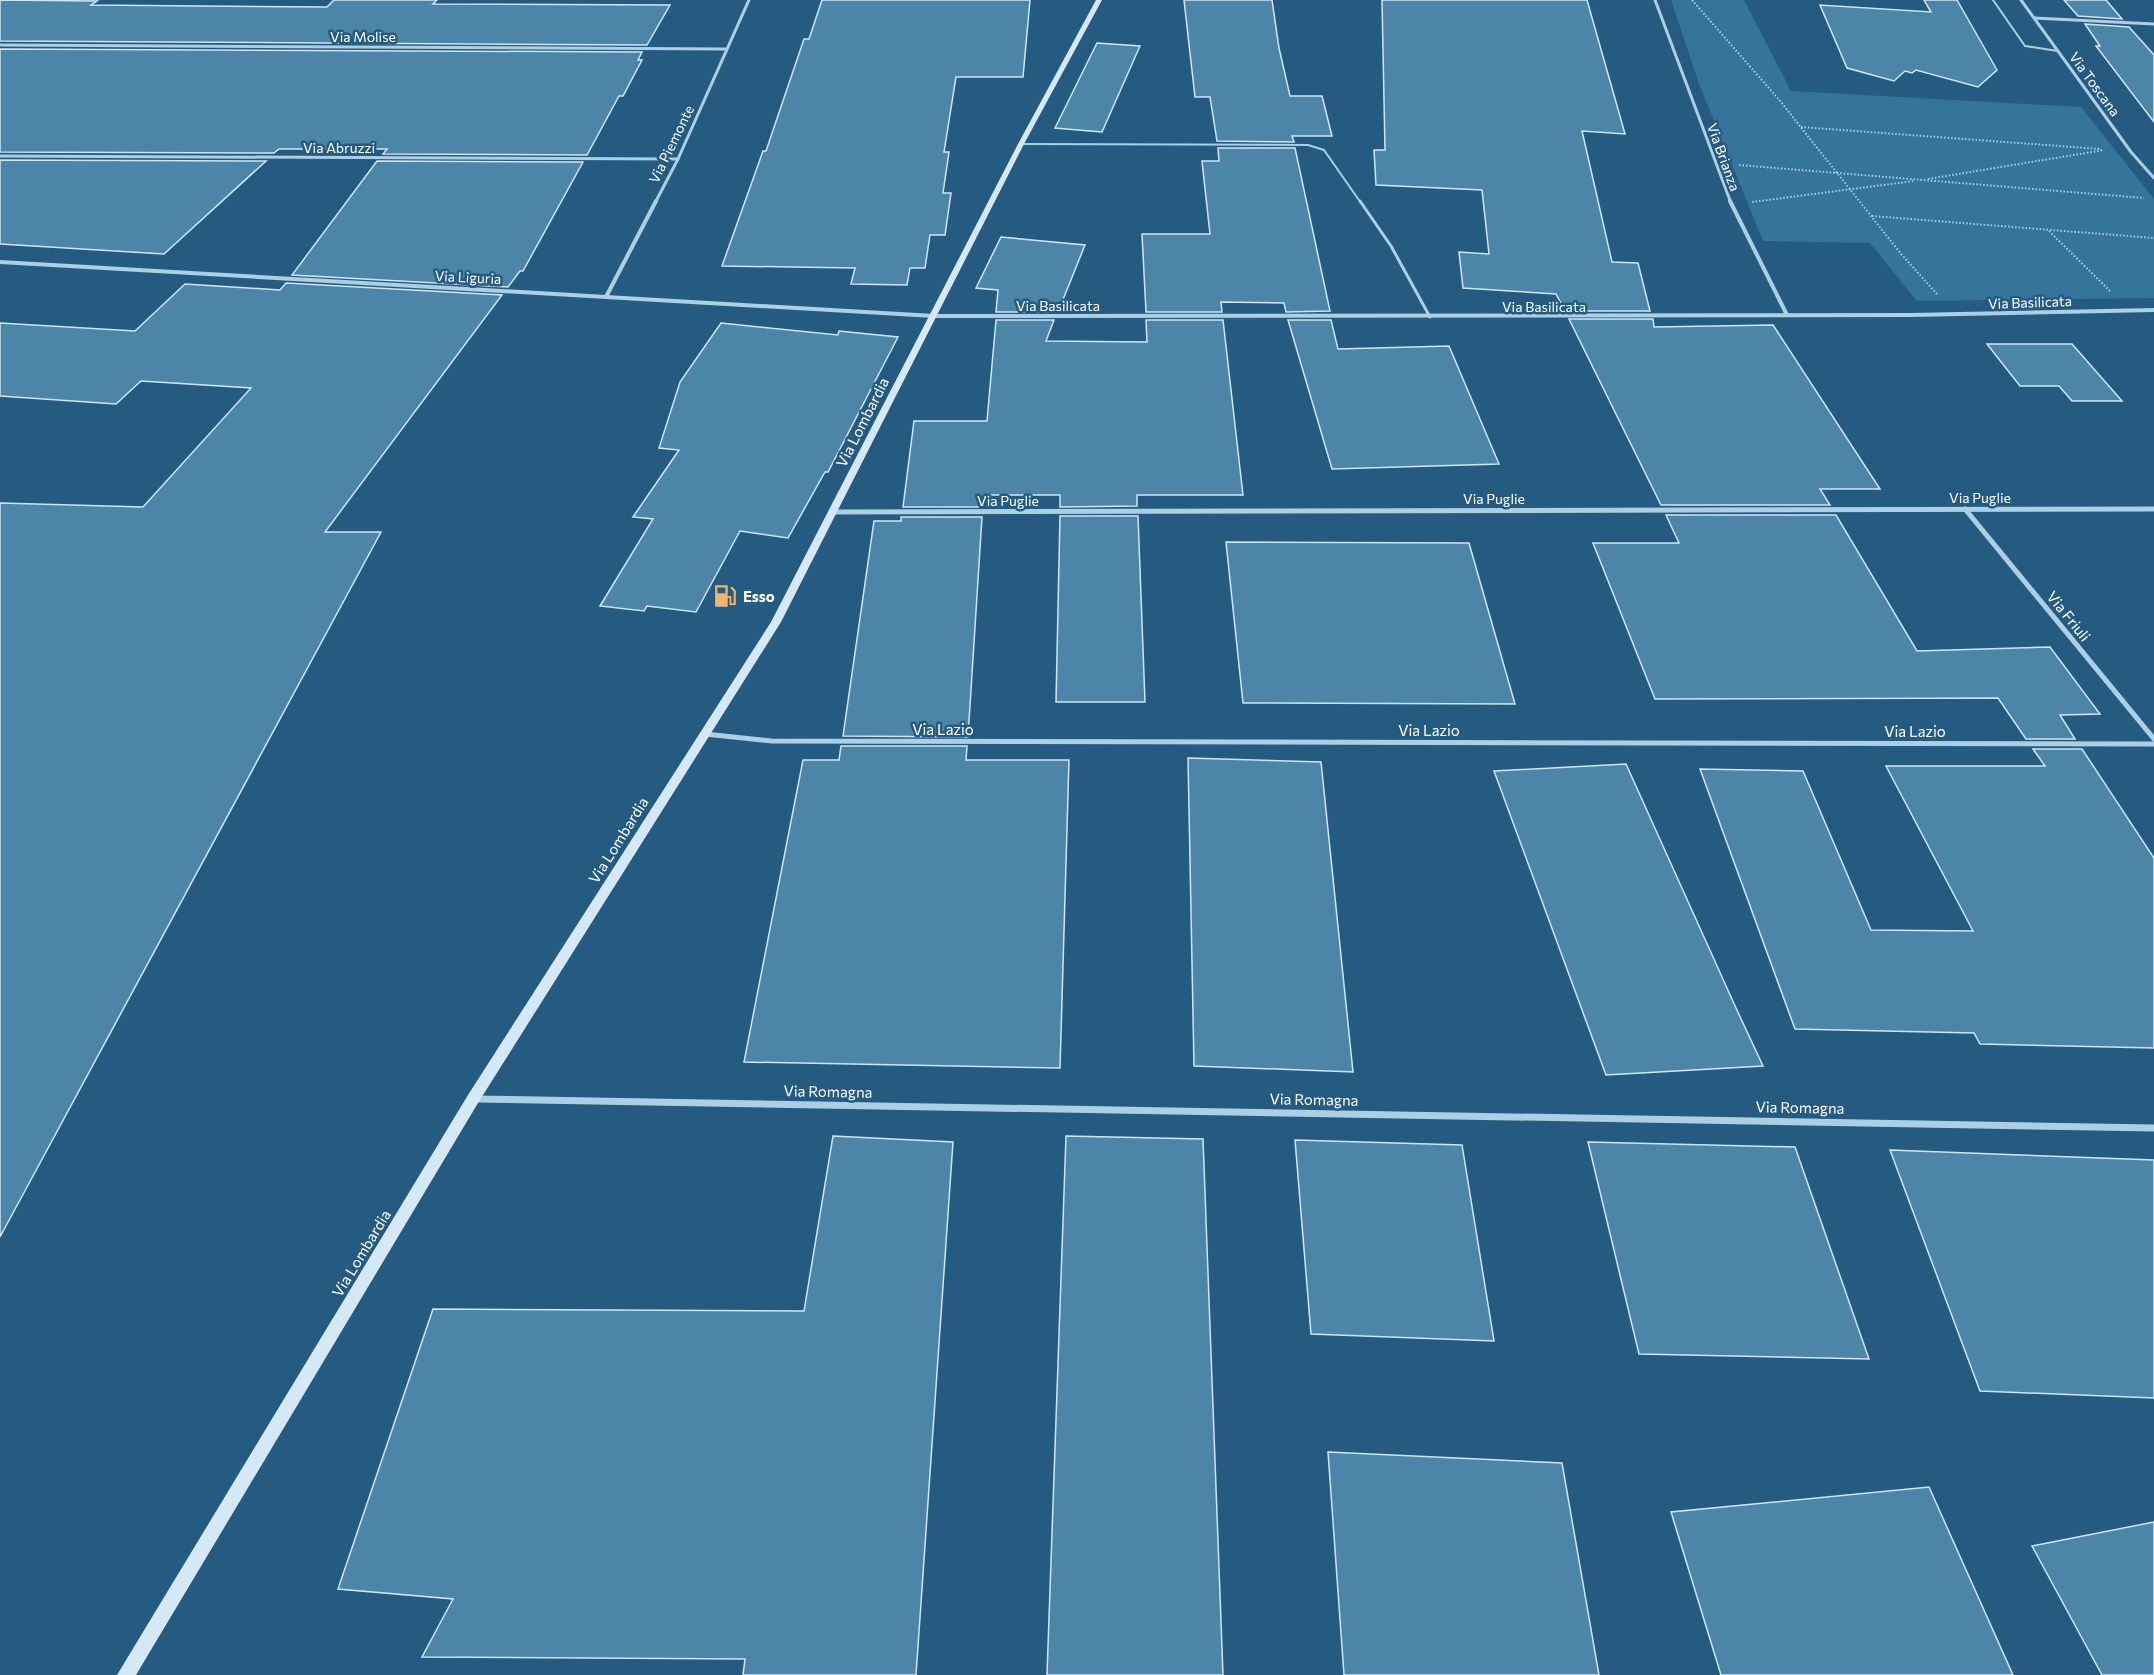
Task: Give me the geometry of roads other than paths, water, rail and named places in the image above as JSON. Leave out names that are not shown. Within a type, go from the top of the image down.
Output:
[{"type":"street","name":"Via Piemonte","points":[[607,295],[678,159],[749,0]]},
{"type":"street","name":"Via Lombardia","points":[[126,1675],[473,1099],[776,622],[1021,144],[1099,0]]},
{"type":"street","name":"Via Brianza","points":[[1655,0],[1731,204],[1786,315]]},
{"type":"street","name":"Via Toscana","points":[[2021,0],[2131,152],[2154,178]]},
{"type":"street","points":[[2034,18],[2154,24]]},
{"type":"street","name":"Via Molise","points":[[0,45],[726,49]]},
{"type":"street","name":"Via Abruzzi","points":[[0,156],[678,159]]},
{"type":"street","name":"Via Liguria","points":[[0,262],[607,295],[934,316]]},
{"type":"street","name":"Via Basilicata","points":[[934,316],[1430,317],[1956,314],[2154,310]]},
{"type":"street","name":"Via Friuli","points":[[1965,509],[2154,742]]},
{"type":"street","name":"Via Puglie","points":[[834,512],[2154,509]]},
{"type":"street","name":"Via Lazio","points":[[705,734],[772,741],[2154,742]]},
{"type":"street","name":"Via Romagna","points":[[473,1099],[2154,1128]]},
{"type":"lane","points":[[1993,0],[2025,46],[2058,51]]},
{"type":"lane","points":[[1021,144],[1308,145],[1324,150],[1391,246],[1430,317]]},
{"type":"place","name":"Esso","points":[[725,596]]}]
